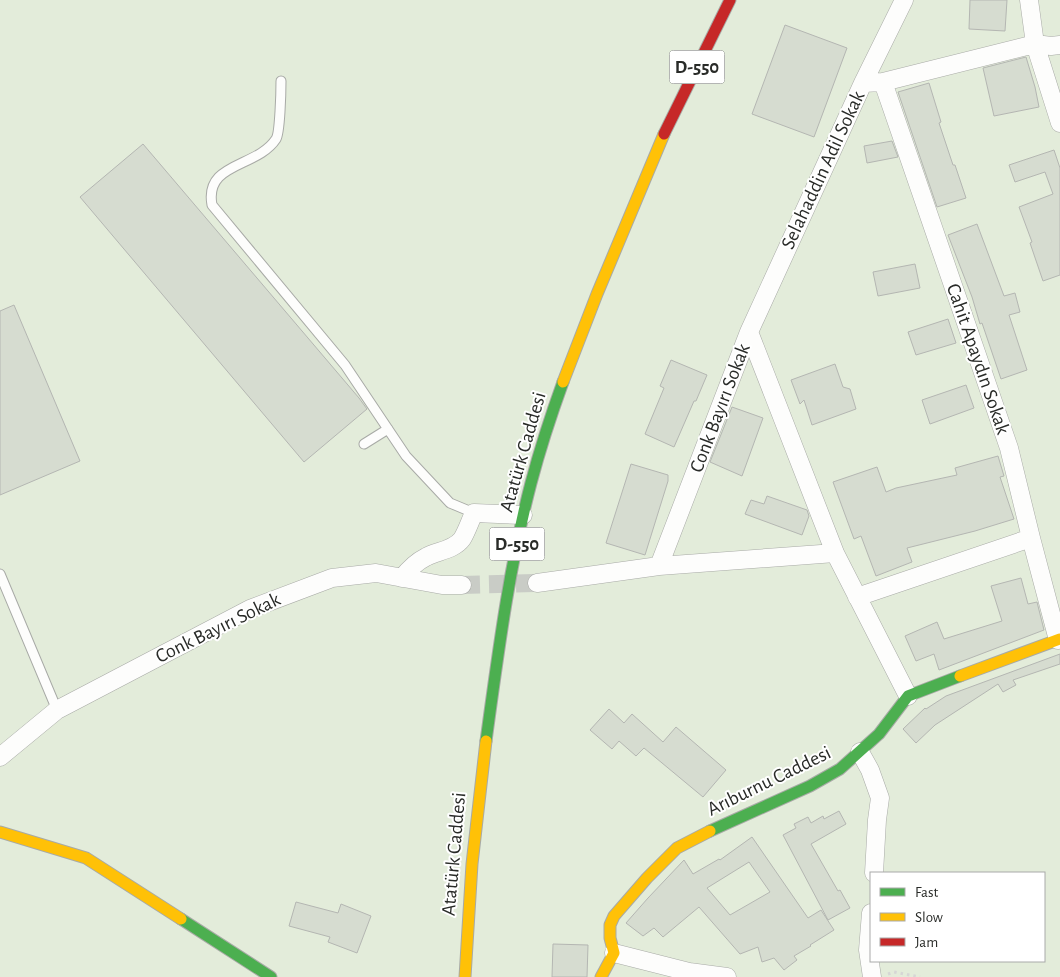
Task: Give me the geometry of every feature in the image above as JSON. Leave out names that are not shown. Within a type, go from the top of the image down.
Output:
[{"type":"main road","name":"D-550","points":[[664,134],[721,0]]},
{"type":"main road","name":"D-550","points":[[664,134],[730,0]]},
{"type":"main road","name":"Atatürk Caddesi","points":[[465,977],[474,834],[483,752],[508,585],[523,515],[538,457],[562,383],[664,134]]},
{"type":"main road","points":[[908,696],[1059,640]]},
{"type":"main road","name":"Arıburnu Caddesi","points":[[614,953],[610,938],[610,925],[614,916],[647,878],[677,848],[810,786],[840,769],[880,734],[908,696]]},
{"type":"main road","points":[[0,832],[86,858],[271,977]]},
{"type":"main road","points":[[601,977],[614,953]]},
{"type":"street","points":[[863,83],[904,0]]},
{"type":"street","points":[[1029,0],[1035,44],[1060,123]]},
{"type":"street","name":"Selahaddin Adil Sokak","points":[[749,332],[863,83],[883,82],[1035,44],[1060,45]]},
{"type":"street","name":"Cahit Apaydın Sokak","points":[[883,82],[1009,448],[1059,640]]},
{"type":"street","name":"Conk Bayırı Sokak","points":[[749,332],[835,553],[908,696]]},
{"type":"street","name":"Conk Bayırı Sokak","points":[[659,566],[749,332]]},
{"type":"street","points":[[402,578],[411,567],[426,557],[458,543],[474,513],[523,515]]},
{"type":"street","points":[[857,597],[1031,538]]},
{"type":"street","points":[[537,583],[659,566],[835,553]]},
{"type":"street","name":"Conk Bayırı Sokak","points":[[0,757],[57,710],[250,609],[332,578],[376,573],[442,585],[462,585]]},
{"type":"street","points":[[860,752],[870,770],[880,798],[874,872]]},
{"type":"street","points":[[870,925],[868,950],[870,955]]},
{"type":"street","points":[[614,953],[662,971],[689,972],[726,977]]},
{"type":"street","points":[[873,962],[879,976]]},
{"type":"lane","points":[[281,81],[278,136],[263,152],[219,176],[211,190],[212,205],[345,365],[406,456],[450,503],[474,513]]},
{"type":"lane","points":[[364,444],[388,429]]},
{"type":"lane","points":[[0,574],[57,710]]},
{"type":"path","points":[[879,976],[894,972],[920,977]]},
{"type":"green space","points":[[0,0],[1060,0],[1060,977],[0,977]]},
{"type":"building","points":[[970,0],[1007,0],[1005,31],[969,29]]},
{"type":"building","points":[[785,25],[847,48],[814,137],[752,114]]},
{"type":"building","points":[[1026,57],[1039,107],[994,116],[983,68]]},
{"type":"building","points":[[929,83],[941,122],[939,123],[966,198],[937,207],[898,92]]},
{"type":"building","points":[[892,141],[898,157],[867,163],[864,146]]},
{"type":"building","points":[[143,144],[367,409],[304,462],[80,197]]},
{"type":"building","points":[[1054,150],[1060,168],[1060,275],[1043,281],[1030,243],[1032,242],[1019,207],[1053,194],[1045,172],[1015,182],[1009,165]]},
{"type":"building","points":[[977,224],[1004,296],[1015,293],[1020,312],[1009,315],[1027,370],[1001,379],[982,323],[980,324],[972,297],[948,235]]},
{"type":"building","points":[[915,264],[920,288],[878,296],[873,272]]},
{"type":"building","points":[[14,305],[80,461],[0,495],[0,311]]},
{"type":"building","points":[[948,319],[956,343],[916,355],[908,332]]},
{"type":"building","points":[[671,360],[707,375],[674,447],[645,434],[664,388],[660,386]]},
{"type":"building","points":[[835,364],[843,387],[850,389],[856,409],[812,425],[804,400],[800,404],[791,380]]},
{"type":"building","points":[[966,385],[974,408],[930,424],[922,400]]},
{"type":"building","points":[[732,407],[763,418],[742,476],[710,462]]},
{"type":"building","points":[[998,456],[1004,476],[1000,477],[1014,519],[907,548],[912,562],[876,576],[861,536],[854,539],[833,482],[877,467],[886,492],[896,488],[957,475],[955,468]]},
{"type":"building","points":[[631,464],[668,475],[668,481],[645,555],[606,543]]},
{"type":"building","points":[[767,496],[807,510],[809,516],[802,535],[745,514],[751,500],[764,504]]},
{"type":"building","points":[[1021,578],[1028,604],[1037,602],[1044,630],[939,670],[934,654],[916,661],[905,636],[937,622],[944,639],[1002,621],[991,586]]},
{"type":"building","points":[[1060,654],[1060,664],[1013,680],[1016,685],[1003,692],[998,684],[935,725],[916,743],[903,729],[925,708],[946,696]]},
{"type":"building","points":[[609,709],[624,723],[632,714],[663,742],[676,727],[726,770],[703,797],[644,748],[636,756],[619,741],[612,749],[590,730]]},
{"type":"building","points":[[839,811],[846,824],[811,844],[850,908],[828,920],[783,835],[796,828],[794,824],[808,817],[811,823],[823,816],[824,819]]},
{"type":"building","points":[[752,837],[808,918],[821,910],[834,930],[794,956],[797,960],[784,970],[774,958],[762,962],[758,947],[740,954],[699,907],[663,937],[654,928],[643,936],[626,923],[684,860],[693,874],[720,860]],"holes":[[[749,862],[770,892],[730,915],[707,888]]]},
{"type":"building","points":[[296,902],[338,913],[341,904],[371,916],[357,953],[328,942],[330,937],[289,926]]},
{"type":"building","points":[[553,944],[588,945],[587,977],[552,977]]},
{"type":"tunnel","points":[[462,585],[537,583]]},
{"type":"traffic: fast","points":[[486,741],[516,547],[534,470],[563,382]]},
{"type":"traffic: fast","points":[[710,831],[810,786],[840,769],[879,734],[908,696],[960,676]]},
{"type":"traffic: fast","points":[[181,919],[271,977]]},
{"type":"traffic: slow","points":[[563,382],[597,294],[664,134]]},
{"type":"traffic: slow","points":[[960,676],[1060,639]]},
{"type":"traffic: slow","points":[[465,977],[472,864],[486,741]]},
{"type":"traffic: slow","points":[[601,977],[614,953],[610,938],[610,925],[614,916],[647,878],[677,848],[710,831]]},
{"type":"traffic: slow","points":[[0,832],[86,858],[181,919]]},
{"type":"traffic: jam","points":[[664,134],[730,0]]}]
